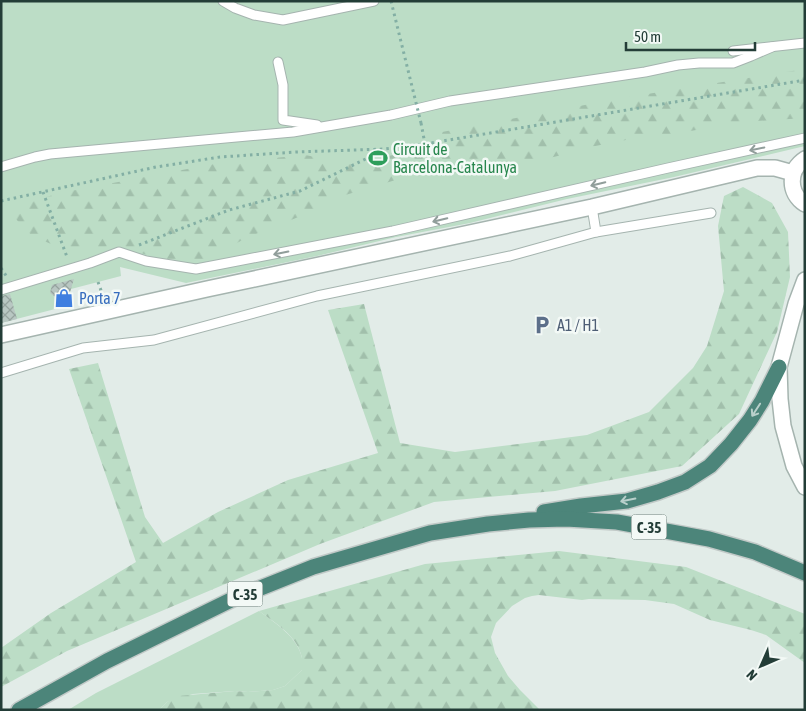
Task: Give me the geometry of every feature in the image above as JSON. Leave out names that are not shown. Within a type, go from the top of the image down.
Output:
[{"type":"highway","points":[[488,524],[527,514],[627,501],[685,482],[710,466],[731,444],[762,401],[779,367]]},
{"type":"highway","name":"C-35","points":[[20,710],[107,661],[273,582],[313,567],[430,532],[488,524],[566,519],[617,522],[709,538],[755,552],[805,573]]},
{"type":"street","points":[[805,159],[797,166],[793,173],[792,181],[796,196],[805,204]]},
{"type":"street","points":[[1,335],[592,207],[757,168],[775,168],[793,173]]},
{"type":"street","points":[[805,280],[796,304],[779,367],[783,426],[794,466],[805,487]]},
{"type":"lane","points":[[223,1],[254,15],[282,20],[374,1]]},
{"type":"lane","points":[[733,52],[805,42]]},
{"type":"lane","points":[[1,167],[50,154],[293,132],[391,115],[450,101],[645,72],[678,65],[734,62],[772,47]]},
{"type":"lane","points":[[278,62],[282,85],[284,120],[328,126]]},
{"type":"lane","points":[[1,290],[90,263],[119,252],[146,261],[196,270],[393,231],[805,138]]},
{"type":"lane","points":[[592,207],[596,232]]},
{"type":"lane","points":[[1,373],[83,348],[154,340],[317,296],[510,256],[596,232],[711,212]]},
{"type":"path","points":[[391,1],[422,124],[425,144]]},
{"type":"path","points":[[1,201],[156,167],[220,157],[385,149],[425,144],[805,80]]},
{"type":"path","points":[[119,252],[229,210],[300,191],[385,149]]},
{"type":"path","points":[[43,192],[67,258]]},
{"type":"green space","name":"Circuit de Barcelona-Catalunya","points":[[1,1],[805,1],[805,146],[674,177],[567,199],[470,223],[396,237],[317,256],[186,283],[120,267],[121,276],[71,289],[64,309],[59,308],[1,323]]},
{"type":"green space","points":[[805,69],[805,118],[742,122],[656,137],[631,139],[585,148],[536,161],[399,179],[342,196],[321,208],[246,238],[217,254],[183,265],[116,246],[80,249],[56,246],[32,236],[15,218],[11,207],[65,192],[214,164],[305,155],[341,162],[365,161],[398,154],[420,152],[441,146],[442,132],[622,98]]},
{"type":"green space","points":[[743,187],[772,203],[788,232],[790,277],[777,332],[739,414],[682,466],[555,491],[434,502],[320,544],[67,651],[1,687],[1,648],[51,613],[136,562],[69,369],[98,363],[145,517],[163,543],[218,512],[288,480],[378,453],[328,310],[364,304],[400,443],[455,452],[587,435],[649,412],[693,368],[707,346],[724,291],[718,226],[724,196]]},
{"type":"green space","points":[[559,551],[686,567],[805,614],[805,663],[766,635],[710,620],[674,604],[645,600],[582,600],[539,595],[525,598],[512,606],[496,623],[491,637],[495,653],[508,676],[540,710],[159,710],[167,702],[178,696],[273,690],[285,686],[302,670],[302,658],[296,643],[279,625],[259,611],[425,564]]},
{"type":"green space","points":[[259,611],[285,631],[300,650],[302,670],[285,686],[273,690],[193,694],[167,702],[159,710],[68,710],[96,693]]},
{"type":"building","points":[[74,279],[66,305],[50,293],[52,285]]},
{"type":"building","points":[[10,294],[17,319],[1,323],[1,296]]},
{"type":"place","name":"Circuit de Barcelona-Catalunya","points":[[378,158]]},
{"type":"place","name":"Porta 7","points":[[64,298]]},
{"type":"place","name":"A1 / H1","points":[[542,325]]}]
